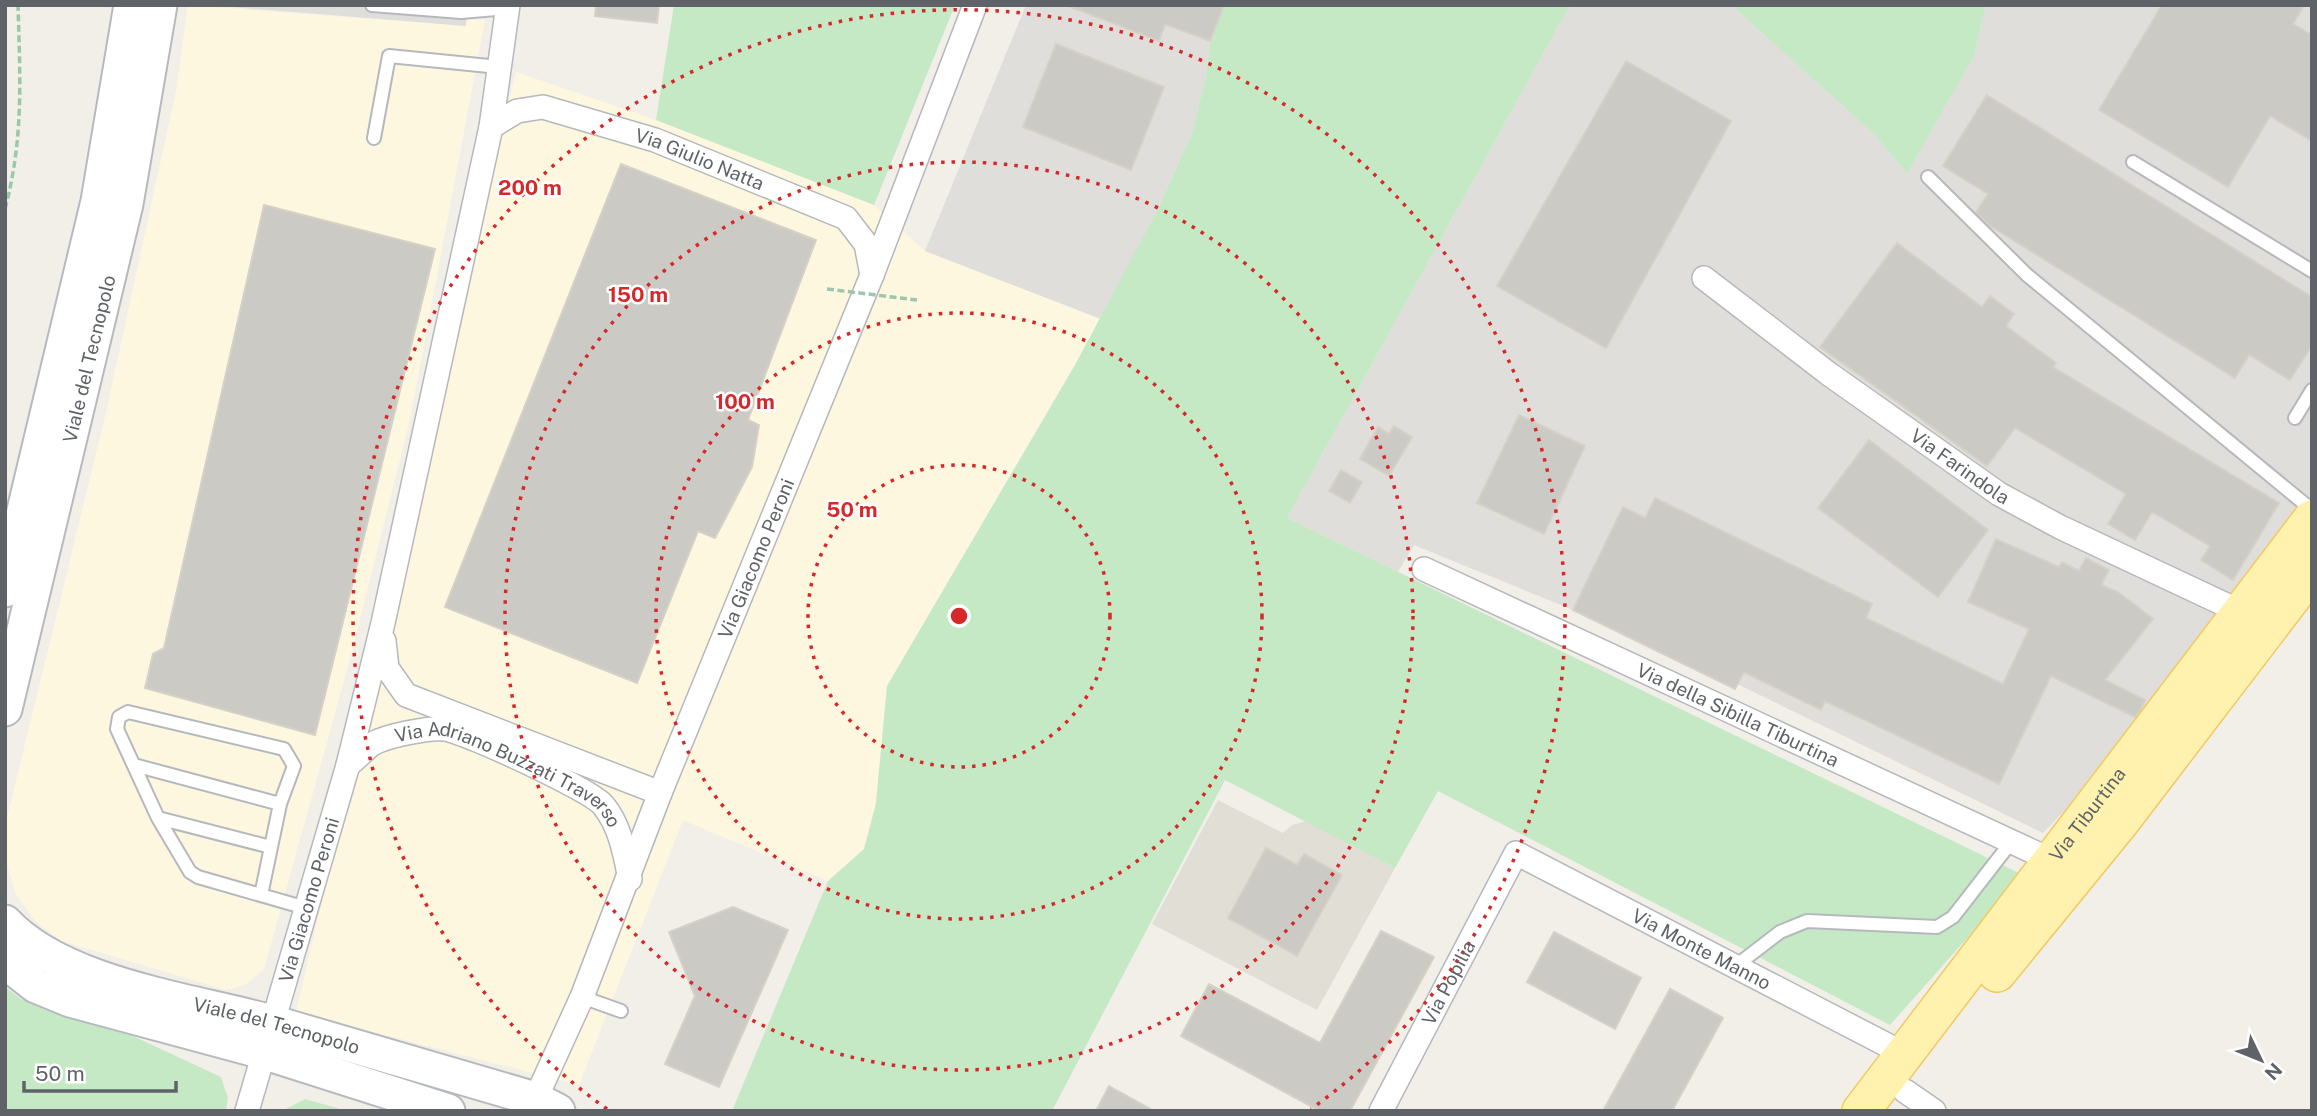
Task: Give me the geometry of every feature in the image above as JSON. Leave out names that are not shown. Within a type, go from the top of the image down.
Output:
[{"type":"main road","name":"Viale del Tecnopolo","points":[[5,590],[98,201],[131,5]]},
{"type":"main road","name":"Viale del Tecnopolo","points":[[5,709],[126,204],[160,5]]},
{"type":"main road","name":"Via Tiburtina","points":[[1861,1111],[2312,519]]},
{"type":"main road","name":"Via Tiburtina","points":[[1910,1104],[2312,571]]},
{"type":"main road","points":[[1838,1111],[1889,1046],[2023,900]]},
{"type":"main road","name":"Viale del Tecnopolo","points":[[5,922],[43,954],[85,974],[267,1037],[448,1111]]},
{"type":"main road","name":"Viale del Tecnopolo","points":[[5,962],[36,986],[70,1000],[267,1037],[541,1107]]},
{"type":"street","name":"Via Giacomo Peroni","points":[[541,1107],[660,793],[872,275],[975,5]]},
{"type":"street","name":"Via Giacomo Peroni","points":[[247,1111],[348,765],[383,623],[491,127],[508,7]]},
{"type":"street","name":"Via Giulio Natta","points":[[491,127],[517,111],[543,107],[655,140],[846,218],[866,244],[872,275]]},
{"type":"street","name":"Via Farindola","points":[[1704,278],[1829,374],[1999,494],[2060,527],[2243,613]]},
{"type":"street","name":"Via della Sibilla Tiburtina","points":[[1424,569],[2053,861]]},
{"type":"street","points":[[383,623],[387,668],[406,695],[660,793]]},
{"type":"street","name":"Via Adriano Buzzati Traverso","points":[[348,765],[373,744],[406,733],[445,729],[528,763],[588,792],[603,804],[615,823],[629,880]]},
{"type":"street","name":"Via Monte Manno","points":[[1516,853],[1889,1046]]},
{"type":"street","name":"Via Popilia","points":[[1381,1111],[1516,853]]},
{"type":"lane","points":[[372,5],[461,12],[508,7]]},
{"type":"lane","points":[[374,138],[389,56],[499,66]]},
{"type":"lane","points":[[2133,162],[2312,271]]},
{"type":"lane","points":[[1928,177],[2027,275],[2312,510]]},
{"type":"lane","points":[[2295,418],[2312,390]]},
{"type":"lane","points":[[261,895],[281,804],[294,766],[284,749],[128,712],[119,717],[117,729],[158,818],[190,872],[261,895],[306,908]]},
{"type":"lane","points":[[134,765],[281,804]]},
{"type":"lane","points":[[158,818],[271,847]]},
{"type":"lane","points":[[1737,965],[1773,936],[1807,921],[1937,927],[1954,917],[2011,841]]},
{"type":"lane","points":[[582,997],[621,1011]]},
{"type":"path","points":[[5,209],[22,111],[18,5]]},
{"type":"path","points":[[827,289],[917,300]]},
{"type":"shaded area","points":[[188,5],[465,26],[466,19],[485,20],[410,419],[350,659],[264,969],[247,984],[226,990],[62,941],[37,923],[16,895],[5,858],[5,826],[105,417],[176,91]]},
{"type":"shaded area","points":[[207,5],[468,5],[466,26]]},
{"type":"shaded area","points":[[1026,5],[1224,5],[1210,41],[1206,77],[1192,133],[1158,209],[1101,319],[925,251]]},
{"type":"shaded area","points":[[1570,5],[1731,5],[1876,136],[1907,174],[1974,56],[1986,5],[2312,5],[2312,509],[2132,741],[2043,833],[1575,605],[1573,610],[1414,545],[1398,572],[1287,518]]},
{"type":"shaded area","points":[[516,72],[656,120],[874,205],[925,251],[1101,319],[887,686],[876,803],[864,849],[828,881],[683,820],[579,1085],[296,1012]]},
{"type":"shaded area","points":[[1218,800],[1283,833],[1292,825],[1307,821],[1395,868],[1317,1010],[1152,924]]},
{"type":"green space","points":[[674,5],[955,5],[874,205],[656,120]]},
{"type":"green space","points":[[1224,5],[1570,5],[1287,518],[2023,875],[1890,1025],[1438,791],[1395,868],[1225,780],[1052,1111],[732,1111],[828,881],[864,849],[876,803],[887,686],[1074,367],[1158,209],[1192,133],[1206,77],[1210,41]]},
{"type":"green space","points":[[1731,5],[1986,5],[1974,56],[1907,174],[1876,136]]},
{"type":"green space","points":[[5,987],[21,999],[135,1037],[221,1077],[228,1098],[226,1111],[5,1111]]},
{"type":"green space","points":[[305,1099],[347,1111],[282,1111]]},
{"type":"building","points":[[596,5],[659,5],[657,23],[595,16]]},
{"type":"building","points":[[1066,5],[1224,5],[1210,41],[1165,24],[1159,41]]},
{"type":"building","points":[[2162,5],[2304,5],[2293,24],[2312,35],[2312,141],[2270,116],[2228,187],[2099,110]]},
{"type":"building","points":[[1056,44],[1164,87],[1131,170],[1023,127]]},
{"type":"building","points":[[1626,61],[1731,121],[1606,348],[1497,286]]},
{"type":"building","points":[[1987,95],[2312,297],[2312,345],[2290,380],[2249,355],[2235,378],[1989,225],[1976,212],[1988,194],[1943,166]]},
{"type":"building","points":[[621,164],[816,240],[748,420],[759,425],[752,467],[715,538],[698,531],[637,683],[445,607]]},
{"type":"building","points":[[264,205],[435,249],[315,735],[145,688],[153,654],[164,648]]},
{"type":"building","points":[[1897,243],[1982,307],[1990,296],[2014,314],[2006,326],[2056,363],[2053,367],[2279,503],[2233,580],[2201,560],[2210,546],[2152,512],[2135,540],[2108,524],[2126,494],[2015,428],[1987,466],[1820,347]]},
{"type":"building","points":[[1519,415],[1585,446],[1544,534],[1477,503]]},
{"type":"building","points":[[1394,426],[1412,437],[1389,476],[1360,459],[1378,427],[1389,434]]},
{"type":"building","points":[[1869,440],[1988,530],[1938,597],[1818,508]]},
{"type":"building","points":[[1341,470],[1362,482],[1350,503],[1329,491]]},
{"type":"building","points":[[1655,498],[1872,604],[1866,618],[2003,684],[2029,629],[1968,602],[1996,539],[2059,567],[2062,562],[2079,571],[2086,558],[2109,570],[2101,585],[2118,592],[2153,619],[2105,680],[2145,700],[2135,717],[2051,676],[1999,784],[1825,701],[1821,710],[1744,672],[1735,689],[1573,610],[1623,507],[1645,518]]},
{"type":"building","points":[[1266,848],[1297,865],[1304,854],[1342,875],[1297,956],[1228,918]]},
{"type":"building","points":[[733,907],[788,930],[719,1087],[665,1064],[695,996],[669,932]]},
{"type":"building","points":[[1381,931],[1434,957],[1350,1111],[1320,1111],[1181,1036],[1209,984],[1320,1043]]},
{"type":"building","points":[[1554,932],[1641,978],[1615,1029],[1527,982]]},
{"type":"building","points":[[1670,989],[1723,1018],[1672,1111],[1603,1111]]},
{"type":"building","points":[[1109,1086],[1154,1111],[1096,1111]]}]
